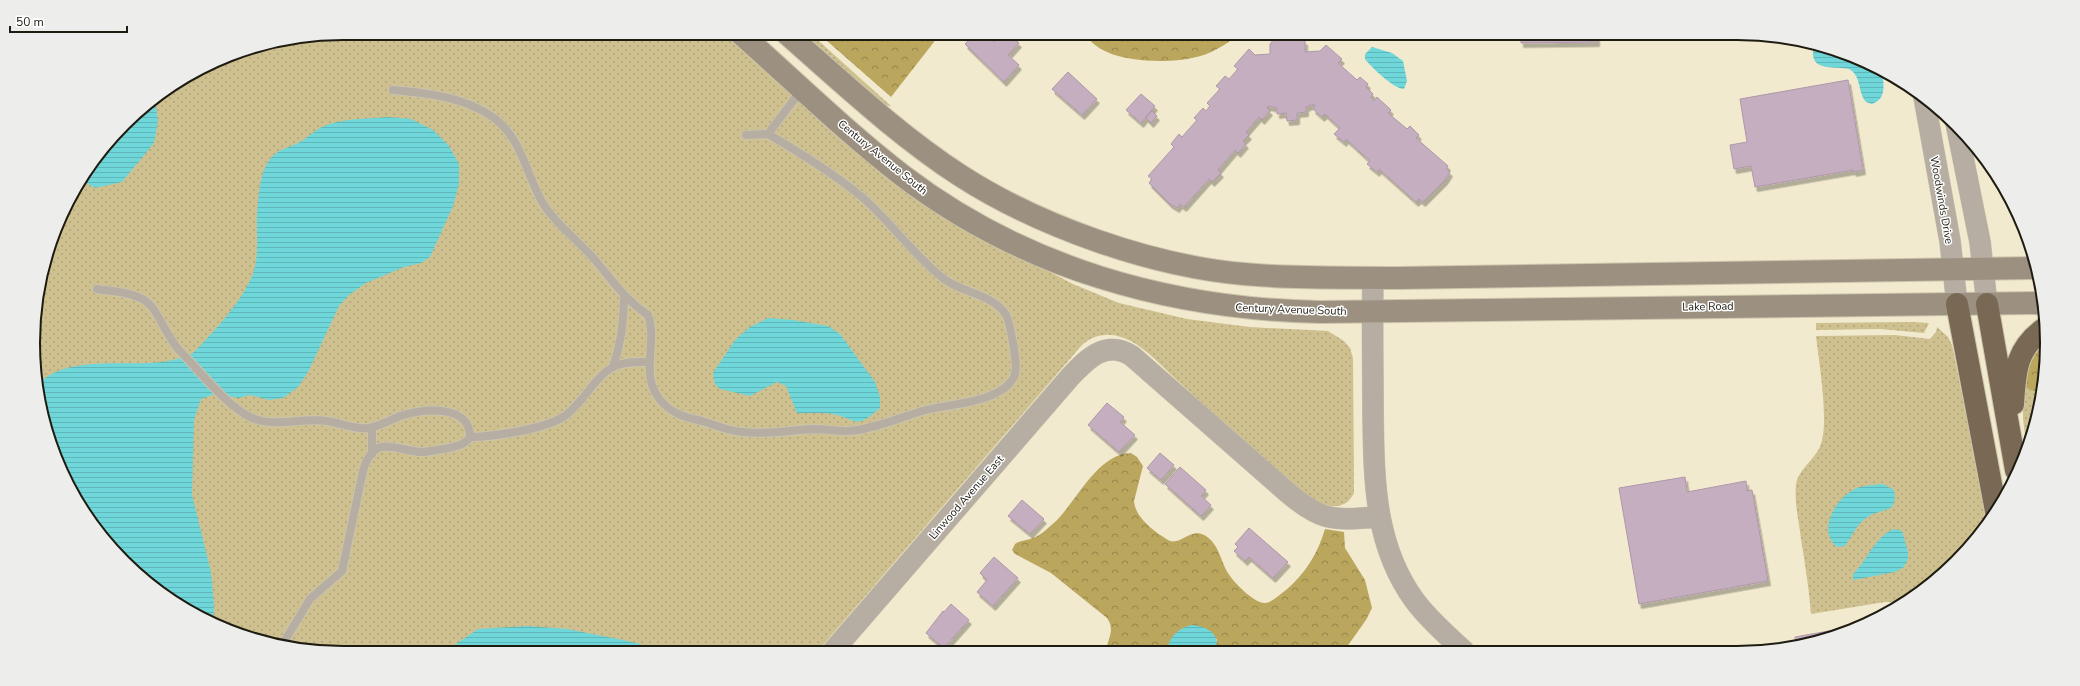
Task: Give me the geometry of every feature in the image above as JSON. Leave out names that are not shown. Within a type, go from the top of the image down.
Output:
[{"type":"highway","points":[[1957,304],[1994,502]]},
{"type":"highway","points":[[1987,304],[2015,464]]},
{"type":"highway","points":[[2011,441],[2017,365],[2030,341],[2040,333]]},
{"type":"main road","name":"Century Avenue South","points":[[748,40],[873,152],[932,196],[993,233],[1065,265],[1143,290],[1213,304],[1283,311],[1372,311]]},
{"type":"main road","points":[[794,40],[878,114],[962,177],[1002,199],[1058,225],[1099,241],[1197,267],[1243,274],[1298,278],[2031,268]]},
{"type":"main road","name":"Lake Road","points":[[1372,311],[2037,303]]},
{"type":"street","name":"Woodwinds Drive","points":[[1926,107],[1950,241],[1957,304]]},
{"type":"street","points":[[1959,137],[1980,242],[1987,304]]},
{"type":"street","points":[[1373,278],[1374,478],[1379,517],[1389,550],[1410,594],[1432,622],[1458,646]]},
{"type":"street","name":"Linwood Avenue East","points":[[837,646],[1070,377],[1090,357],[1107,350],[1119,350],[1132,356],[1287,492],[1314,513],[1325,518],[1339,520],[1379,517]]},
{"type":"lane","points":[[768,134],[802,88]]},
{"type":"lane","points":[[393,90],[444,97],[469,105],[488,114],[502,125],[512,137],[539,195],[550,214],[595,260],[624,297],[648,314],[652,332],[649,362],[651,382],[656,394],[663,404],[672,411],[684,416],[741,432],[766,433],[815,429],[844,432],[860,430],[926,410],[977,399],[1003,390],[1010,383],[1015,374],[1016,364],[1007,316],[1000,308],[993,302],[962,290],[931,268],[863,198],[842,181],[768,134],[746,135]]},
{"type":"lane","points":[[97,289],[129,295],[148,303],[153,307],[171,340],[179,350],[234,407],[252,418],[264,421],[319,420],[360,428],[372,427],[402,416],[426,411],[444,411],[454,413],[462,418],[468,424],[470,437]]},
{"type":"lane","points":[[285,640],[310,599],[342,571],[362,472],[365,464],[372,454],[382,446],[428,451],[459,445],[468,440],[470,437],[484,437],[555,422],[573,409],[613,367],[624,324],[624,297]]},
{"type":"lane","points":[[613,367],[625,363],[649,362]]},
{"type":"lane","points":[[372,427],[372,454]]},
{"type":"shaded area","points":[[343,40],[733,40],[838,134],[1035,264],[1073,284],[1119,303],[1187,319],[1250,327],[1328,331],[1344,341],[1350,348],[1353,358],[1354,493],[1351,499],[1342,505],[1337,506],[1326,505],[1315,501],[1263,459],[1154,358],[1139,346],[1124,338],[1113,335],[1097,336],[1082,345],[822,646],[343,646],[303,643],[265,636],[209,615],[175,595],[143,571],[115,543],[91,511],[71,477],[63,459],[50,421],[46,402],[40,343],[43,303],[50,265],[71,209],[91,175],[115,143],[143,115],[191,81],[227,63],[265,50],[284,46]]},
{"type":"shaded area","points":[[810,40],[818,40],[891,106],[883,105]]},
{"type":"shaded area","points":[[1816,323],[1929,323],[1924,333],[1880,329],[1816,330]]},
{"type":"shaded area","points":[[1937,327],[1948,337],[1952,345],[1987,514],[1965,543],[1937,571],[1893,602],[1811,614],[1807,576],[1797,512],[1796,485],[1797,479],[1803,469],[1819,449],[1823,434],[1823,391],[1816,336],[1895,335],[1930,339],[1936,332]]},
{"type":"shaded area","points":[[2023,387],[2036,392],[2030,421],[2025,436],[2023,419]]},
{"type":"green space","points":[[826,40],[936,40],[891,97]]},
{"type":"green space","points":[[1090,40],[1231,40],[1212,52],[1199,57],[1172,61],[1149,61],[1126,58],[1103,50]]},
{"type":"green space","points":[[2040,345],[2036,392],[2023,387],[2027,362]]},
{"type":"green space","points":[[1131,453],[1137,457],[1143,466],[1134,501],[1135,507],[1142,519],[1159,534],[1170,541],[1179,540],[1195,533],[1199,533],[1209,538],[1219,552],[1225,568],[1239,587],[1250,596],[1261,602],[1265,603],[1274,600],[1293,584],[1315,555],[1325,529],[1344,532],[1345,548],[1365,580],[1372,608],[1366,620],[1348,646],[1215,646],[1217,639],[1178,646],[1107,646],[1111,627],[1107,618],[1051,573],[1015,554],[1012,550],[1015,544],[1036,537],[1055,522],[1088,480],[1108,461],[1119,455]]},
{"type":"water","points":[[1372,47],[1392,53],[1403,61],[1407,81],[1404,89],[1389,82],[1365,59],[1365,54]]},
{"type":"water","points":[[1814,50],[1834,56],[1871,71],[1883,78],[1883,90],[1880,98],[1877,102],[1872,104],[1866,102],[1861,94],[1858,80],[1853,72],[1849,69],[1829,67],[1818,64],[1814,60]]},
{"type":"water","points":[[156,105],[158,121],[154,143],[122,182],[95,188],[86,183],[91,175],[115,143],[143,115]]},
{"type":"water","points":[[388,117],[411,119],[433,130],[449,146],[459,164],[459,184],[453,206],[430,257],[421,263],[404,267],[366,283],[349,295],[339,306],[308,372],[298,387],[283,398],[269,400],[250,395],[239,398],[215,394],[201,399],[194,420],[192,495],[211,572],[214,606],[213,617],[175,595],[143,571],[115,543],[91,511],[71,477],[63,459],[50,421],[43,381],[50,375],[81,365],[152,363],[168,361],[183,357],[196,350],[235,305],[248,286],[252,276],[257,253],[257,213],[260,184],[264,170],[271,158],[277,152],[300,142],[320,128],[336,122]]},
{"type":"water","points":[[768,318],[793,320],[828,326],[840,334],[875,382],[880,397],[880,408],[872,415],[856,422],[832,414],[797,413],[786,386],[777,382],[750,396],[720,389],[715,384],[713,373],[735,340],[750,327]]},
{"type":"water","points":[[1883,484],[1894,490],[1895,499],[1892,507],[1866,518],[1859,525],[1845,546],[1837,547],[1831,540],[1829,525],[1831,516],[1840,501],[1856,488]]},
{"type":"water","points":[[1894,529],[1902,531],[1908,552],[1908,559],[1904,567],[1895,572],[1853,580],[1853,574],[1876,543],[1887,532]]},
{"type":"water","points":[[527,626],[567,629],[623,640],[640,644],[642,646],[453,646],[478,629]]},
{"type":"water","points":[[1187,626],[1200,626],[1208,629],[1216,638],[1216,646],[1168,646],[1175,634]]},
{"type":"building","points":[[969,40],[992,40],[994,42],[996,40],[1015,40],[1019,43],[1008,55],[1019,65],[1004,82],[965,44]]},
{"type":"building","points":[[1273,40],[1304,40],[1305,41],[1305,52],[1320,51],[1326,45],[1342,59],[1338,63],[1357,80],[1360,77],[1368,84],[1366,87],[1373,94],[1371,97],[1374,101],[1377,97],[1391,110],[1388,113],[1407,129],[1410,126],[1419,135],[1416,138],[1448,166],[1446,169],[1450,172],[1445,180],[1423,202],[1419,199],[1416,202],[1379,169],[1377,172],[1367,164],[1370,161],[1346,139],[1344,142],[1334,134],[1340,128],[1325,114],[1322,117],[1313,109],[1315,106],[1313,104],[1306,107],[1306,112],[1297,113],[1297,120],[1287,121],[1286,113],[1277,114],[1277,108],[1268,106],[1267,108],[1270,111],[1262,120],[1259,117],[1246,132],[1249,135],[1243,141],[1246,144],[1238,153],[1235,150],[1218,170],[1221,173],[1212,182],[1209,179],[1184,207],[1180,204],[1177,208],[1170,204],[1149,183],[1152,179],[1148,176],[1174,147],[1171,144],[1179,134],[1182,137],[1197,120],[1194,118],[1203,108],[1206,111],[1210,106],[1207,103],[1220,89],[1216,86],[1225,76],[1229,79],[1238,69],[1234,66],[1249,49],[1255,55],[1270,54],[1270,44]]},
{"type":"building","points":[[1521,40],[1597,40],[1597,42],[1521,43]]},
{"type":"building","points":[[1068,72],[1097,99],[1082,115],[1052,89]]},
{"type":"building","points":[[1848,80],[1863,170],[1854,172],[1853,170],[1755,187],[1751,166],[1734,169],[1730,145],[1747,142],[1740,99]]},
{"type":"building","points":[[1141,94],[1155,106],[1141,123],[1126,110]]},
{"type":"building","points":[[1152,111],[1157,116],[1151,123],[1146,118]]},
{"type":"building","points":[[1107,403],[1124,417],[1120,422],[1135,435],[1119,452],[1088,425]]},
{"type":"building","points":[[1160,453],[1174,465],[1161,480],[1147,468]]},
{"type":"building","points":[[1180,467],[1206,490],[1201,496],[1211,505],[1201,516],[1165,484]]},
{"type":"building","points":[[1685,477],[1687,492],[1746,481],[1747,491],[1752,490],[1768,581],[1639,604],[1619,488]]},
{"type":"building","points":[[1022,500],[1044,519],[1030,534],[1008,516]]},
{"type":"building","points":[[1249,528],[1288,562],[1273,578],[1249,557],[1245,561],[1234,551],[1238,547],[1235,544]]},
{"type":"building","points":[[994,557],[1018,578],[993,606],[977,592],[987,580],[980,573]]},
{"type":"building","points":[[951,604],[969,620],[946,646],[942,646],[926,633],[943,611],[944,612]]},
{"type":"building","points":[[1833,630],[1796,640],[1795,637]]}]
